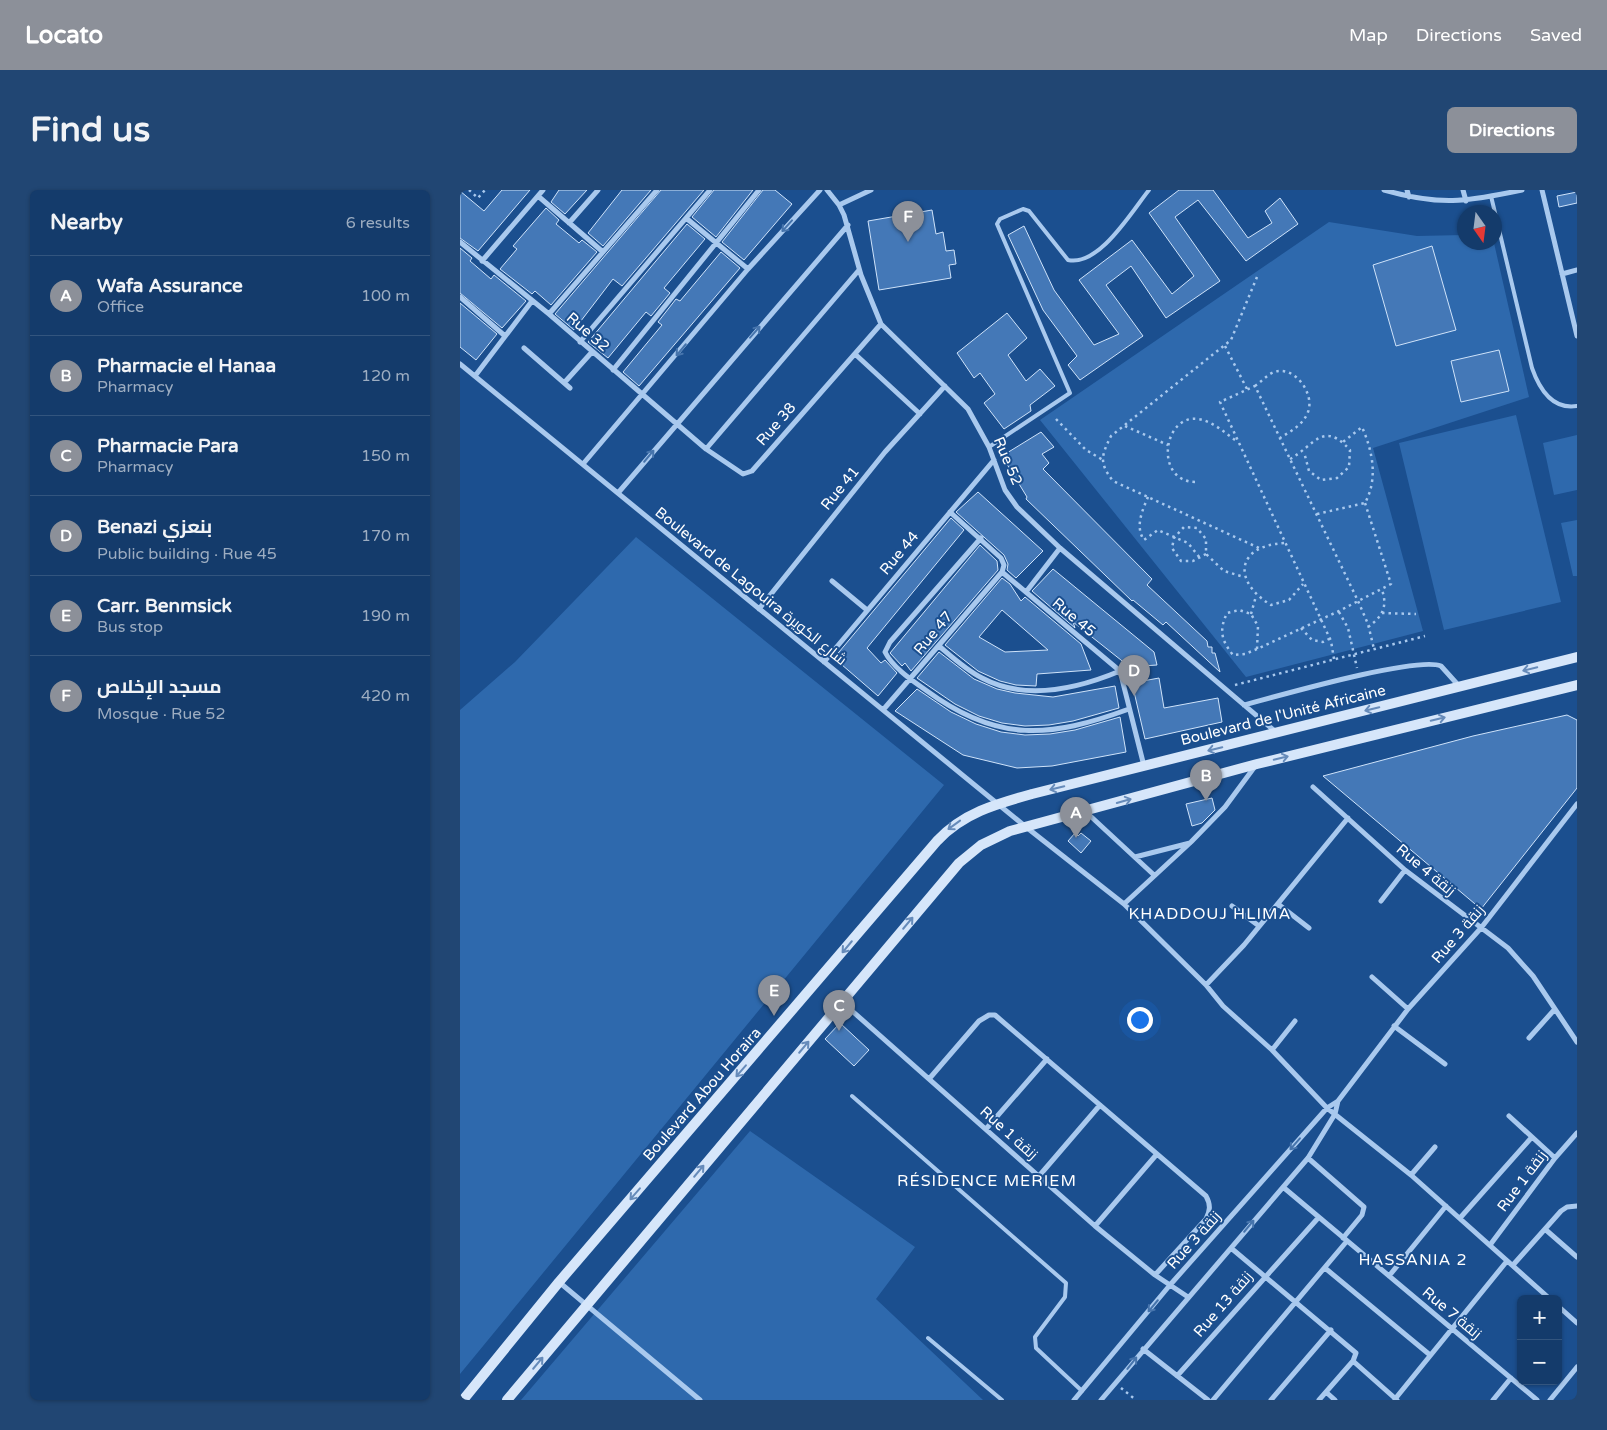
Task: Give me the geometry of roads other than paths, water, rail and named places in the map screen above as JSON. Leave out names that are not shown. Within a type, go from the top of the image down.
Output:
[{"type":"main road","name":"Boulevard de l'Unité Africaine","points":[[997,804],[1577,657]]},
{"type":"main road","points":[[507,1400],[968,854],[995,837],[1026,827],[1257,764],[1573,686],[1577,694]]},
{"type":"main road","name":"Boulevard Abou Horaira","points":[[463,1400],[559,1282],[937,840],[951,826],[966,817],[997,804]]},
{"type":"street","points":[[460,242],[482,261],[543,190]]},
{"type":"street","points":[[569,223],[598,190]]},
{"type":"street","points":[[549,314],[658,190]]},
{"type":"street","points":[[580,342],[710,190]]},
{"type":"street","points":[[613,370],[714,242],[759,190]]},
{"type":"street","points":[[583,464],[643,396],[748,269],[820,190]]},
{"type":"street","name":"Rue 52","points":[[827,190],[840,205],[848,225],[859,270],[881,324],[968,409],[989,447],[1010,499],[1060,548],[1278,733]]},
{"type":"street","points":[[840,205],[871,190]]},
{"type":"street","points":[[1384,190],[1438,202],[1466,201],[1522,190]]},
{"type":"street","points":[[1407,190],[1409,197]]},
{"type":"street","points":[[1463,190],[1466,201]]},
{"type":"street","points":[[1542,190],[1577,336]]},
{"type":"street","points":[[538,196],[603,252]]},
{"type":"street","points":[[686,218],[748,269]]},
{"type":"street","points":[[618,493],[848,225]]},
{"type":"street","name":"Rue 32","points":[[482,261],[549,314],[677,424]]},
{"type":"street","points":[[706,448],[859,270]]},
{"type":"street","points":[[1562,274],[1577,270]]},
{"type":"street","points":[[460,298],[505,336]]},
{"type":"street","points":[[475,376],[532,301]]},
{"type":"street","name":"Rue 38","points":[[677,424],[738,472],[748,474],[881,324]]},
{"type":"street","points":[[524,348],[570,388]]},
{"type":"street","points":[[564,383],[592,352]]},
{"type":"street","points":[[855,354],[920,414]]},
{"type":"street","name":"Boulevard de Lagouira شارع الكويرة","points":[[460,364],[997,804],[1124,904],[1206,985],[1223,1006],[1272,1050],[1327,1108],[1411,1174],[1546,1295]]},
{"type":"street","name":"Rue 41","points":[[759,609],[885,452],[945,386]]},
{"type":"street","name":"Rue 44","points":[[824,662],[994,460]]},
{"type":"street","name":"Rue 45","points":[[950,512],[982,538],[1001,558],[1004,566],[1002,572],[1120,671]]},
{"type":"street","points":[[982,538],[886,647],[889,658],[911,678],[952,708],[973,720],[1020,730],[1043,731],[1069,728],[1129,709]]},
{"type":"street","points":[[1026,592],[1060,548]]},
{"type":"street","name":"Rue 47","points":[[884,710],[1002,572]]},
{"type":"street","points":[[832,581],[867,610]]},
{"type":"street","points":[[939,646],[975,674],[1011,688],[1041,690],[1064,688],[1087,683],[1120,671],[1144,766]]},
{"type":"street","points":[[1244,705],[1358,677],[1434,663],[1446,670],[1459,686]]},
{"type":"street","points":[[1124,904],[1191,842],[1225,807],[1257,764]]},
{"type":"street","name":"Rue 4 زنقة","points":[[1313,787],[1405,870],[1508,948],[1522,962],[1577,1042]]},
{"type":"street","name":"Rue 3 زنقة","points":[[1101,1400],[1308,1158],[1335,1114],[1338,1102],[1394,1026],[1481,928],[1577,804]]},
{"type":"street","points":[[1086,812],[1154,875]]},
{"type":"street","points":[[1206,985],[1244,945],[1348,818]]},
{"type":"street","points":[[1135,857],[1191,842]]},
{"type":"street","points":[[1381,901],[1405,870]]},
{"type":"street","points":[[1278,904],[1309,928]]},
{"type":"street","points":[[1232,906],[1259,926]]},
{"type":"street","points":[[1372,977],[1408,1009]]},
{"type":"street","name":"Rue 1 زنقة","points":[[842,1001],[1095,1226],[1154,1275],[1188,1297]]},
{"type":"street","points":[[1529,1038],[1555,1009]]},
{"type":"street","points":[[929,1078],[979,1020],[989,1014],[995,1015],[1206,1196],[1210,1203],[1210,1212],[1206,1219],[1154,1275]]},
{"type":"street","points":[[1272,1050],[1295,1020]]},
{"type":"street","points":[[1394,1026],[1445,1064]]},
{"type":"street","points":[[986,1129],[1046,1059]]},
{"type":"street","name":"Rue 3 زنقة","points":[[1074,1400],[1170,1285],[1327,1108],[1338,1102]]},
{"type":"street","points":[[1039,1176],[1100,1105]]},
{"type":"street","points":[[1509,1116],[1555,1158]]},
{"type":"street","name":"Rue 1 زنقة","points":[[1490,1245],[1555,1158],[1577,1133]]},
{"type":"street","points":[[1460,1218],[1532,1137]]},
{"type":"street","points":[[1411,1174],[1435,1147]]},
{"type":"street","points":[[1095,1226],[1157,1154]]},
{"type":"street","points":[[1213,1400],[1298,1302],[1325,1268],[1364,1211],[1362,1203],[1308,1158]]},
{"type":"street","name":"Rue 7 زنقة","points":[[1283,1187],[1537,1400]]},
{"type":"street","points":[[1389,1276],[1446,1206]]},
{"type":"street","points":[[1513,1265],[1561,1211],[1568,1207],[1577,1206]]},
{"type":"street","name":"Rue 13 زنقة","points":[[1177,1376],[1265,1274],[1318,1217]]},
{"type":"street","points":[[1546,1230],[1577,1257]]},
{"type":"street","points":[[1231,1248],[1265,1274],[1354,1351],[1356,1357],[1319,1400]]},
{"type":"street","points":[[1353,1361],[1396,1399],[1451,1328],[1507,1261]]},
{"type":"street","points":[[1325,1268],[1430,1355]]},
{"type":"street","points":[[559,1282],[700,1400]]},
{"type":"street","points":[[1562,1310],[1577,1323]]},
{"type":"street","points":[[1271,1400],[1331,1330]]},
{"type":"street","points":[[1143,1349],[1208,1400]]},
{"type":"street","points":[[1550,1400],[1577,1367]]},
{"type":"street","points":[[1493,1400],[1511,1378]]},
{"type":"street","points":[[1326,1392],[1335,1400]]},
{"type":"lane","points":[[989,447],[1070,393],[997,224],[1000,219],[1022,209],[1029,212],[1068,260],[1082,260],[1106,245],[1149,190]]},
{"type":"lane","points":[[1491,196],[1538,387],[1549,398],[1567,407],[1577,406]]},
{"type":"lane","points":[[852,1096],[1066,1283],[1066,1297],[1035,1337],[1034,1342],[1036,1348],[1082,1391]]},
{"type":"lane","points":[[928,1338],[1002,1400]]},
{"type":"place","name":"مسجد الإخلاص","points":[[908,242]]},
{"type":"place","name":"Benazi بنعزي","points":[[1134,696]]},
{"type":"place","name":"Pharmacie el Hanaa","points":[[1206,801]]},
{"type":"place","name":"Wafa Assurance","points":[[1076,838]]},
{"type":"place","name":"Carr. Benmsick","points":[[774,1016]]},
{"type":"place","name":"Pharmacie Para","points":[[839,1031]]},
{"type":"district","name":"KHADDOUJ HLIMA","points":[[1210,914]]},
{"type":"district","name":"RÉSIDENCE MERIEM","points":[[987,1181]]},
{"type":"district","name":"HASSANIA 2","points":[[1413,1260]]}]
